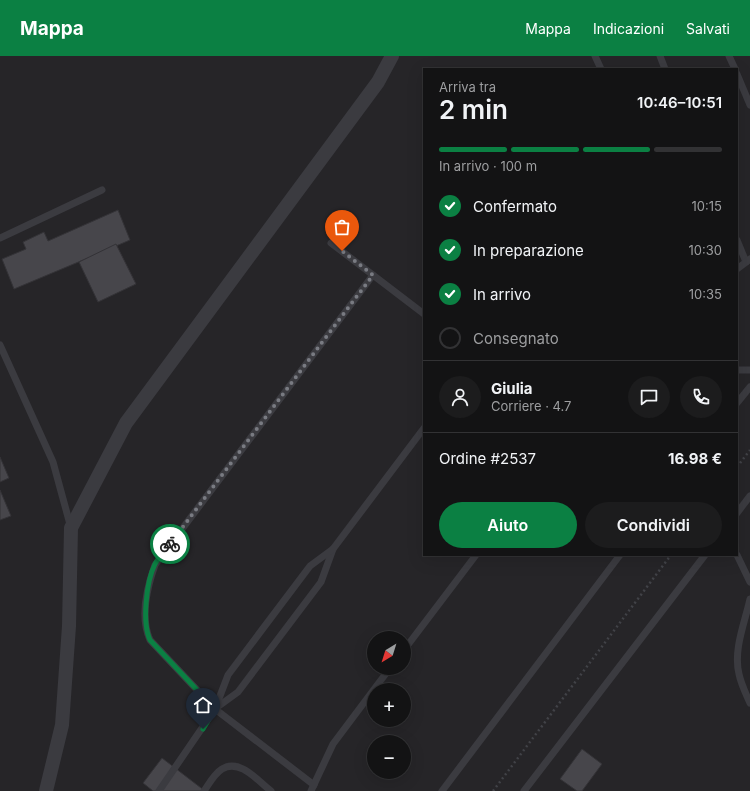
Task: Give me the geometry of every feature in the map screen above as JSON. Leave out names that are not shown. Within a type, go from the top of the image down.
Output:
[{"type":"street","points":[[46,791],[62,725],[69,626],[71,528],[126,423],[378,82],[392,56]]},
{"type":"lane","points":[[595,56],[601,68]]},
{"type":"lane","points":[[660,56],[665,68]]},
{"type":"lane","points":[[729,56],[735,68]]},
{"type":"lane","points":[[738,76],[750,105]]},
{"type":"lane","points":[[0,238],[102,190]]},
{"type":"lane","points":[[738,242],[748,260],[738,268]]},
{"type":"lane","points":[[331,243],[423,313]]},
{"type":"lane","points":[[373,275],[155,565],[147,596],[146,618],[147,634],[150,640],[215,709],[313,788],[333,744],[385,675]]},
{"type":"lane","points":[[0,345],[53,462],[71,528]]},
{"type":"lane","points":[[738,370],[750,370]]},
{"type":"lane","points":[[738,401],[750,387]]},
{"type":"lane","points":[[159,791],[215,709],[228,675],[310,566],[333,549],[423,429]]},
{"type":"lane","points":[[738,512],[750,496]]},
{"type":"lane","points":[[215,709],[238,692],[321,582],[333,549]]},
{"type":"lane","points":[[411,641],[475,556]]},
{"type":"lane","points":[[442,791],[619,556]]},
{"type":"lane","points":[[524,791],[704,556]]},
{"type":"lane","points":[[737,556],[750,582]]},
{"type":"lane","points":[[750,599],[737,654],[737,666],[742,684],[750,703]]},
{"type":"lane","points":[[204,791],[223,768],[234,766],[246,770],[271,791]]},
{"type":"path","points":[[738,466],[750,450]]},
{"type":"path","points":[[492,791],[670,556]]},
{"type":"shaded area","points":[[0,56],[750,56],[750,791],[0,791]]},
{"type":"building","points":[[118,210],[130,240],[109,249],[112,257],[91,267],[88,258],[14,289],[2,259],[26,249],[23,242],[44,232],[48,241]]},
{"type":"building","points":[[116,244],[136,284],[98,302],[79,262]]},
{"type":"building","points":[[0,457],[9,478],[0,482]]},
{"type":"building","points":[[0,490],[11,516],[0,520]]},
{"type":"building","points":[[582,749],[602,764],[582,791],[577,791],[560,779]]},
{"type":"building","points":[[162,758],[205,791],[153,791],[143,783]]},
{"type":"way so far","points":[[170,544],[312,353],[373,275],[342,251]]},
{"type":"route","points":[[170,544],[155,565],[151,578],[147,596],[147,634],[150,640],[215,709],[203,729]]}]
